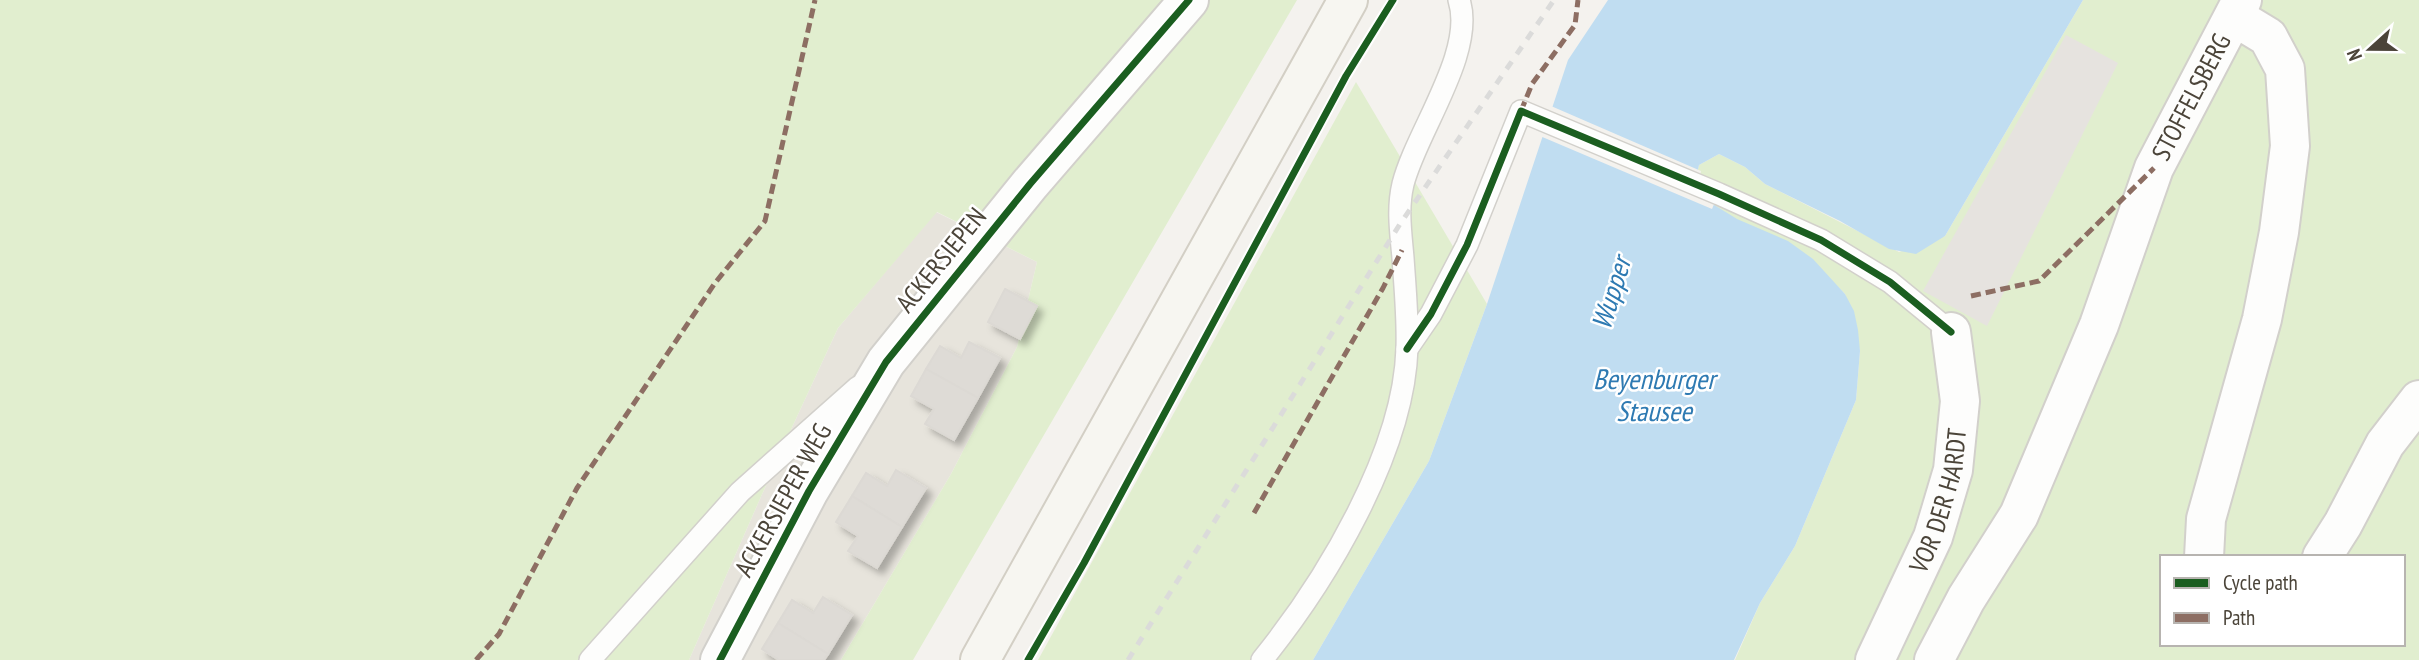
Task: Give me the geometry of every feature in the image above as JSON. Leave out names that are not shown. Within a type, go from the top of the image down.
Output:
[{"type":"main road","points":[[980,660],[1348,0]]},
{"type":"street","name":"ACKERSIEPEN","points":[[886,362],[1030,184],[1189,0]]},
{"type":"street","name":"STOFFELSBERG","points":[[1934,660],[1966,599],[2020,515],[2099,325],[2154,168],[2239,8],[2268,37],[2285,69],[2290,146],[2279,232],[2262,319],[2206,519],[2204,555]]},
{"type":"street","name":"VOR DER HARDT","points":[[1875,660],[1933,537],[1953,470],[1960,401],[1951,332]]},
{"type":"street","name":"ACKERSIEPER WEG","points":[[720,660],[809,491],[886,362]]},
{"type":"street","points":[[2323,555],[2343,524],[2385,443],[2419,400]]},
{"type":"lane","points":[[1262,660],[1294,620],[1361,506],[1394,421],[1404,380],[1407,349],[1406,299],[1399,223],[1403,185],[1457,50],[1462,24],[1459,0]]},
{"type":"lane","points":[[1407,349],[1431,314],[1467,245],[1521,111],[1821,240],[1890,282],[1951,332]]},
{"type":"lane","name":"ACKERSIEPEN","points":[[590,660],[740,492],[886,362]]},
{"type":"shaded area","points":[[2066,35],[2118,63],[1987,326],[1923,291]]},
{"type":"shaded area","points":[[936,212],[1037,262],[1017,347],[951,474],[841,660],[689,660],[838,328]]},
{"type":"green space","points":[[0,0],[1297,0],[913,660],[841,660],[951,474],[1017,347],[1037,262],[937,212],[838,328],[689,660],[0,660]]},
{"type":"green space","points":[[2083,0],[2419,0],[2419,660],[1735,660],[1760,603],[1795,546],[1856,400],[1860,351],[1845,294],[1831,280],[1693,192],[1699,165],[1719,154],[1745,167],[1765,184],[1899,252],[1945,236]]},
{"type":"green space","points":[[1356,82],[1487,304],[1429,461],[1313,660],[1038,660]]},
{"type":"water","name":"Beyenburger Stausee","points":[[1608,0],[2083,0],[1945,236],[1916,254],[1889,249],[1765,184],[1745,167],[1719,154],[1699,165],[1693,192],[1737,219],[1788,241],[1813,259],[1845,294],[1854,311],[1860,351],[1856,400],[1795,546],[1760,603],[1734,660],[1313,660],[1429,461],[1487,304],[1568,60]]},
{"type":"pier","points":[[1551,106],[1701,171],[1697,190],[1715,202],[1712,209],[1540,136]]},
{"type":"building","points":[[1005,289],[1037,306],[1020,339],[988,322]]},
{"type":"building","points":[[969,342],[1000,358],[978,398],[926,369],[940,346],[961,358]]},
{"type":"building","points":[[926,369],[978,398],[954,440],[925,424],[934,409],[911,396]]},
{"type":"building","points":[[896,470],[926,488],[902,527],[852,496],[866,473],[887,486]]},
{"type":"building","points":[[852,496],[902,527],[877,568],[848,551],[858,536],[836,522]]},
{"type":"building","points":[[823,597],[852,615],[828,654],[778,623],[792,600],[813,613]]},
{"type":"building","points":[[778,623],[828,654],[824,660],[779,660],[762,649]]},
{"type":"railway","points":[[1128,660],[1400,224],[1554,0]]},
{"type":"marked path","points":[[476,660],[499,634],[577,488],[715,283],[765,221],[815,0]]},
{"type":"marked path","points":[[1521,111],[1532,84],[1575,25],[1578,0]]},
{"type":"marked path","points":[[1971,296],[2039,281],[2154,168]]},
{"type":"marked path","points":[[1254,513],[1402,250]]},
{"type":"cycle path","points":[[720,660],[809,491],[886,362],[1030,184],[1189,0]]},
{"type":"cycle path","points":[[1028,660],[1084,563],[1346,76],[1393,0]]},
{"type":"cycle path","points":[[1407,349],[1431,314],[1467,245],[1521,111],[1821,240],[1890,282],[1951,332]]},
{"type":"water label","name":"Wupper","points":[[1611,293]]}]
